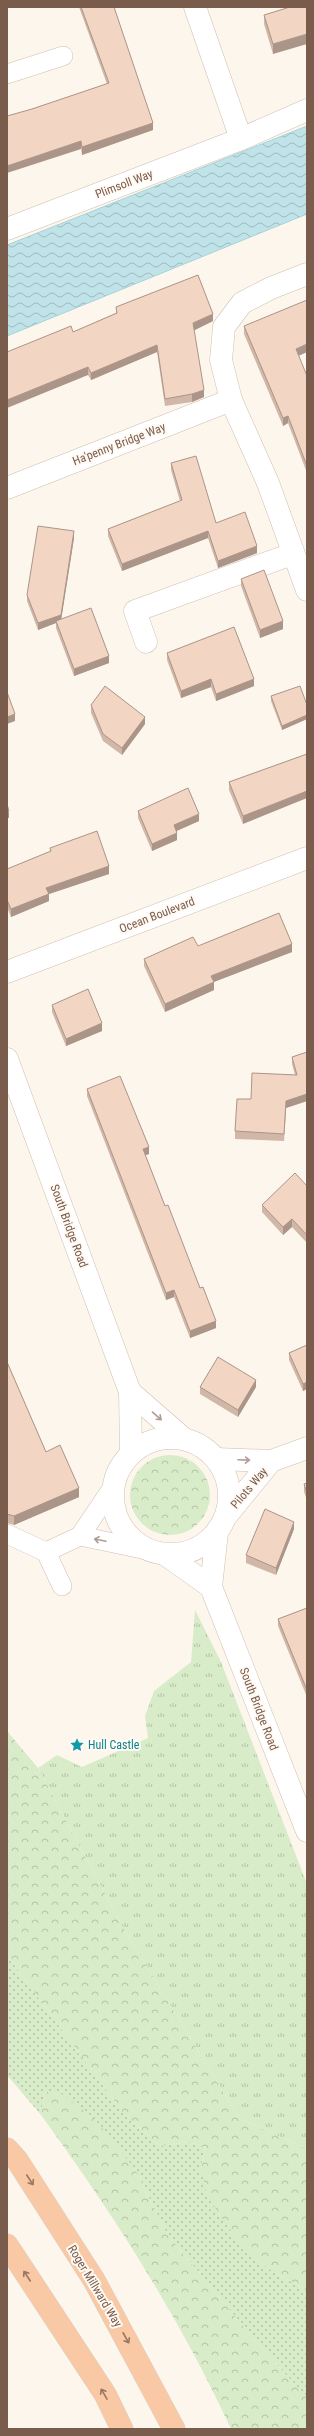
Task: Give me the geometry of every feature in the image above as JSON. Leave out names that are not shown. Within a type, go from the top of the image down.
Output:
[{"type":"highway","name":"Roger Millward Way","points":[[7,2149],[17,2160],[94,2280],[174,2429]]},
{"type":"highway","points":[[7,2245],[105,2394],[122,2429]]},
{"type":"street","points":[[195,7],[241,139]]},
{"type":"street","name":"Plimsoll Way","points":[[7,229],[241,139],[307,110]]},
{"type":"street","points":[[306,583],[292,554],[268,483],[231,400],[221,360],[224,327],[242,303],[307,274]]},
{"type":"street","name":"Ha'penny Bridge Way","points":[[7,488],[231,400]]},
{"type":"street","points":[[146,642],[135,611],[292,554]]},
{"type":"street","name":"Ocean Boulevard","points":[[7,972],[307,858]]},
{"type":"street","name":"South Bridge Road","points":[[7,1059],[130,1392],[131,1453]]},
{"type":"street","name":"South Bridge Road","points":[[130,1392],[184,1439]]},
{"type":"street","points":[[157,1553],[191,1551],[203,1545],[222,1523],[230,1495],[226,1476],[216,1459],[202,1446],[184,1439],[159,1439],[146,1443],[131,1453],[119,1469],[113,1487],[112,1506],[119,1524],[131,1540],[157,1553],[212,1587]]},
{"type":"street","name":"Pilots Way","points":[[216,1459],[271,1461],[307,1448]]},
{"type":"street","name":"Pilots Way","points":[[222,1523],[271,1461]]},
{"type":"street","name":"South Bridge Road","points":[[222,1523],[212,1587],[307,1831]]},
{"type":"lane","points":[[7,74],[63,56]]},
{"type":"lane","points":[[46,1552],[80,1536],[113,1487]]},
{"type":"lane","points":[[7,1534],[46,1552],[62,1586]]},
{"type":"lane","points":[[80,1536],[157,1553]]},
{"type":"green space","points":[[170,1455],[185,1458],[198,1467],[207,1480],[210,1495],[207,1510],[198,1523],[185,1532],[170,1535],[155,1532],[142,1523],[133,1510],[130,1495],[133,1480],[142,1467],[155,1458]]},
{"type":"green space","points":[[195,1610],[221,1662],[307,1884],[307,2149],[239,2118],[123,1927],[38,1768],[57,1755],[82,1767],[148,1738],[145,1716],[154,1691],[191,1662]]},
{"type":"green space","points":[[7,1731],[38,1768],[123,1927],[239,2118],[307,2149],[307,2290],[275,2273],[243,2249],[207,2196],[201,2169],[205,2147],[189,2142],[160,2146],[124,2114],[7,1955]]},
{"type":"green space","points":[[7,1955],[124,2114],[160,2146],[189,2142],[205,2147],[201,2169],[243,2249],[275,2273],[307,2290],[307,2398],[254,2339],[167,2234],[135,2169],[45,2092],[41,2115],[7,2075]]},
{"type":"green space","points":[[45,2092],[59,2092],[94,2118],[135,2169],[167,2234],[254,2339],[307,2398],[307,2429],[231,2429],[168,2307],[94,2190],[41,2115]]},
{"type":"water","points":[[307,126],[307,214],[7,336],[7,245]]},
{"type":"building","points":[[81,7],[114,7],[153,123],[82,147],[81,141],[7,166],[7,116],[109,83]]},
{"type":"building","points":[[290,7],[307,7],[307,34],[273,44],[264,15]]},
{"type":"building","points":[[198,275],[213,314],[193,323],[204,390],[165,399],[157,345],[91,373],[88,367],[7,400],[7,352],[71,326],[73,332],[117,313],[116,307]]},
{"type":"building","points":[[307,300],[307,344],[296,349],[307,376],[307,466],[288,416],[283,418],[244,326]]},
{"type":"building","points":[[196,456],[216,523],[245,512],[257,546],[218,561],[208,531],[122,564],[108,529],[182,500],[171,463]]},
{"type":"building","points":[[38,526],[74,531],[61,615],[38,623],[27,595]]},
{"type":"building","points":[[264,570],[283,621],[260,630],[241,579]]},
{"type":"building","points":[[91,608],[109,656],[74,669],[56,621]]},
{"type":"building","points":[[234,627],[254,679],[216,694],[211,679],[181,691],[167,653]]},
{"type":"building","points":[[105,686],[145,717],[122,748],[103,734],[91,705]]},
{"type":"building","points":[[300,686],[307,705],[307,715],[282,726],[271,696]]},
{"type":"building","points":[[7,692],[15,714],[7,717]]},
{"type":"building","points":[[307,754],[307,791],[243,816],[229,782]]},
{"type":"building","points":[[188,788],[199,814],[174,825],[177,833],[152,844],[138,811]]},
{"type":"building","points":[[97,831],[109,866],[46,888],[49,894],[11,909],[7,900],[7,869],[51,851],[50,848]]},
{"type":"building","points":[[279,913],[292,944],[211,976],[214,982],[165,1004],[144,959],[193,937],[198,946]]},
{"type":"building","points":[[88,989],[102,1023],[66,1039],[52,1005]]},
{"type":"building","points":[[307,1052],[307,1094],[286,1101],[284,1134],[235,1131],[237,1099],[251,1099],[252,1073],[297,1075],[292,1057]]},
{"type":"building","points":[[120,1076],[149,1147],[143,1149],[165,1206],[168,1205],[200,1288],[203,1287],[216,1321],[190,1331],[174,1290],[166,1293],[87,1089]]},
{"type":"building","points":[[295,1173],[307,1186],[307,1235],[292,1219],[283,1227],[262,1205]]},
{"type":"building","points":[[307,1345],[307,1382],[303,1384],[289,1353]]},
{"type":"building","points":[[218,1357],[256,1380],[238,1410],[200,1387]]},
{"type":"building","points":[[7,1362],[46,1452],[60,1445],[79,1488],[14,1516],[7,1514]]},
{"type":"building","points":[[307,1483],[307,1493],[304,1484]]},
{"type":"building","points":[[265,1509],[294,1522],[276,1568],[246,1555]]},
{"type":"building","points":[[307,1608],[307,1690],[278,1619]]},
{"type":"place","name":"Hull Castle","points":[[77,1745]]}]
